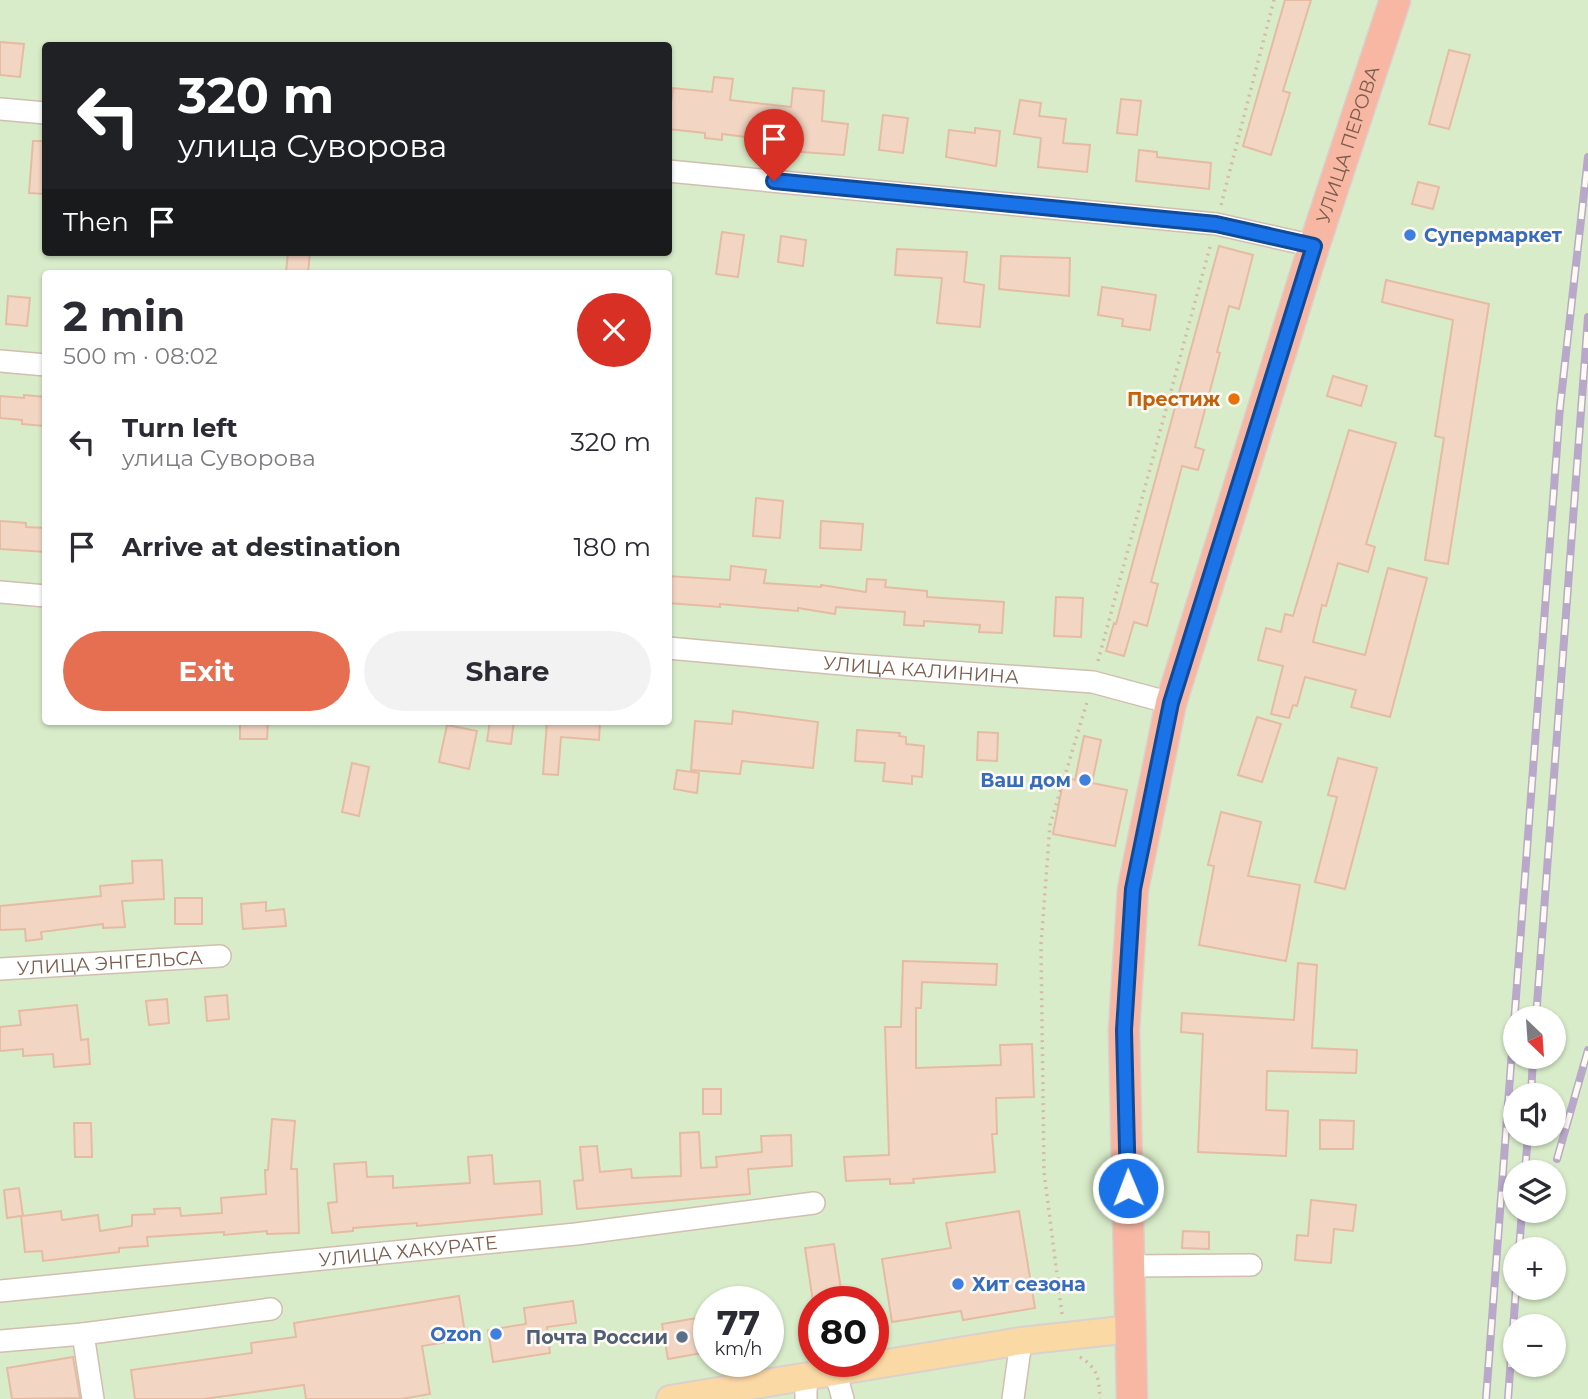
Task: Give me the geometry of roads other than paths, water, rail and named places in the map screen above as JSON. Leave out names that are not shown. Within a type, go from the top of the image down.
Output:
[{"type":"highway","name":"УЛИЦА ПЕРОВА","points":[[1132,1399],[1124,1030],[1133,889],[1171,703],[1314,246],[1395,0]]},
{"type":"main road","points":[[889,1362],[1021,1341],[1131,1329]]},
{"type":"main road","points":[[670,1399],[806,1387],[824,1377]]},
{"type":"street","points":[[0,109],[42,113]]},
{"type":"street","points":[[672,170],[1216,224],[1314,246]]},
{"type":"street","points":[[0,361],[42,365]]},
{"type":"street","points":[[0,592],[42,596]]},
{"type":"street","name":"УЛИЦА КАЛИНИНА","points":[[672,648],[853,665],[1093,682],[1171,703]]},
{"type":"street","name":"УЛИЦА ЭНГЕЛЬСА","points":[[0,969],[220,956]]},
{"type":"street","name":"УЛИЦА ХАКУРАТЕ","points":[[0,1291],[576,1234],[814,1203]]},
{"type":"street","points":[[1130,1266],[1251,1265]]},
{"type":"street","points":[[0,1341],[83,1334],[271,1309]]},
{"type":"street","points":[[83,1334],[93,1399]]},
{"type":"street","points":[[1013,1399],[1021,1341]]},
{"type":"street","points":[[837,1377],[843,1399]]},
{"type":"railway","points":[[1486,1399],[1560,407],[1588,157]]},
{"type":"railway","points":[[1537,1006],[1588,317]]},
{"type":"railway","points":[[1557,1159],[1588,1050]]},
{"type":"railway","points":[[1532,1069],[1532,1083]]},
{"type":"railway","points":[[1526,1160],[1527,1146]]},
{"type":"railway","points":[[1520,1237],[1521,1223]]},
{"type":"railway","points":[[1508,1399],[1515,1300]]},
{"type":"place","name":"Супермаркет","points":[[1410,235]]},
{"type":"place","name":"Престиж","points":[[1234,399]]},
{"type":"place","name":"Ваш дом","points":[[1085,780]]},
{"type":"place","name":"Хит сезона","points":[[958,1284]]},
{"type":"place","name":"Ozon","points":[[496,1334]]},
{"type":"place","name":"Почта России","points":[[682,1337]]}]
